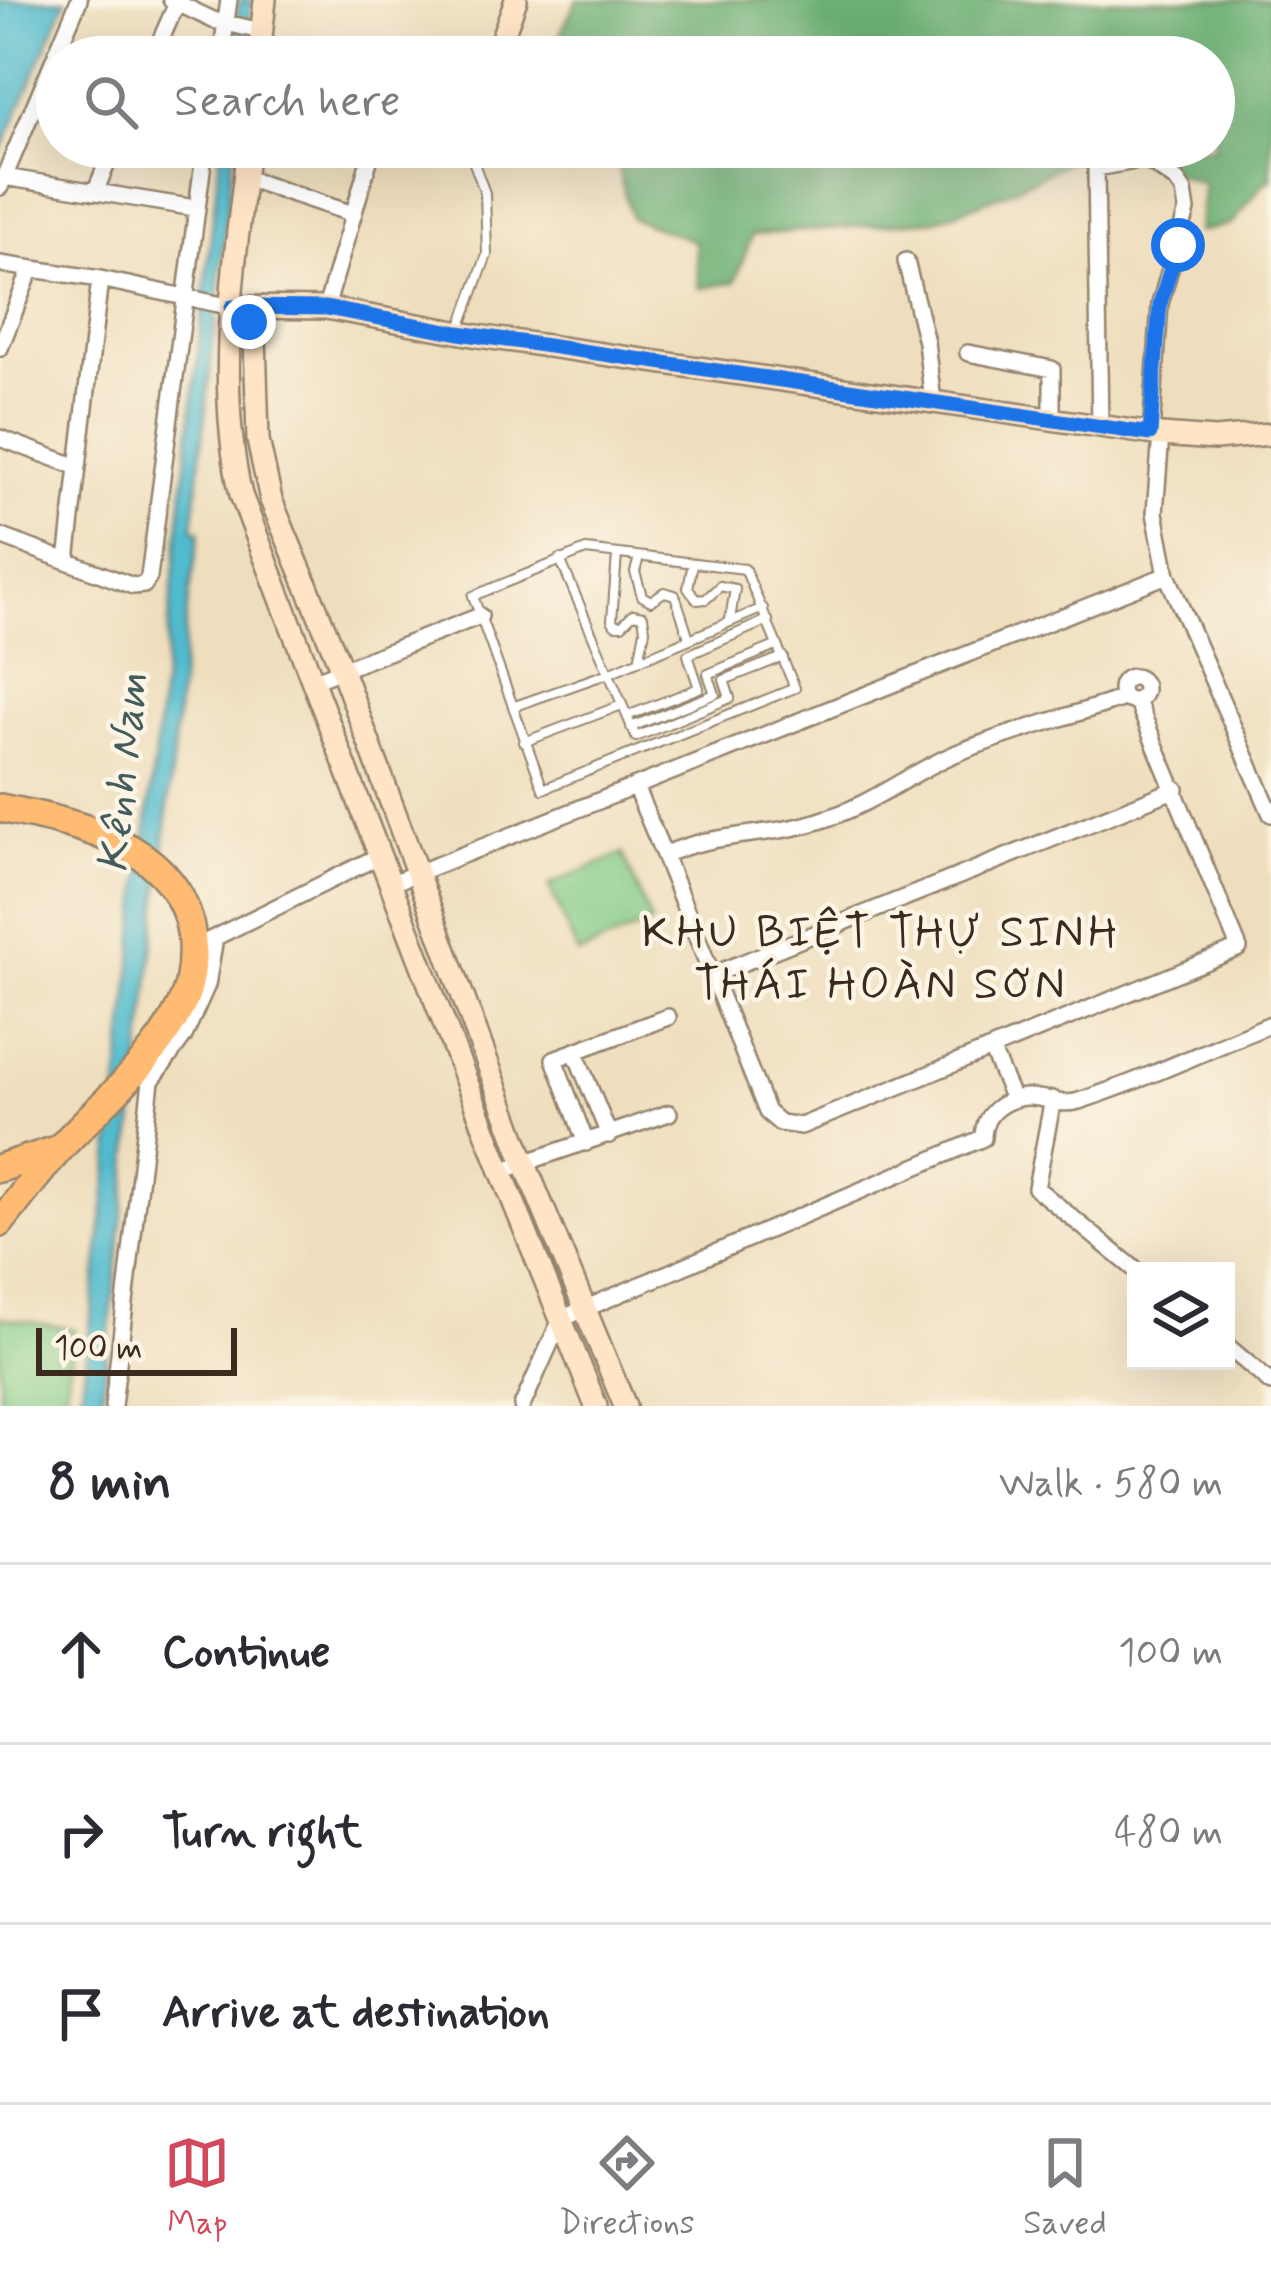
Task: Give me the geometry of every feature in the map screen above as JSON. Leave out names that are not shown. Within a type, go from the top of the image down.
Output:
[{"type":"highway","points":[[0,808],[79,826],[130,847],[168,879],[203,944],[187,991],[159,1039],[60,1148],[0,1223]]},
{"type":"highway","points":[[0,1168],[60,1148]]},
{"type":"main road","points":[[261,36],[265,0]]},
{"type":"main road","points":[[503,36],[516,0]]},
{"type":"main road","points":[[246,168],[232,307],[229,411],[241,495],[596,1406]]},
{"type":"main road","points":[[232,307],[326,308],[459,333],[1156,434],[1215,439],[1271,434]]},
{"type":"main road","points":[[232,307],[249,322],[255,337],[258,440],[271,500],[342,670],[525,1164],[625,1406]]},
{"type":"street","points":[[64,36],[79,0]]},
{"type":"street","points":[[226,36],[229,0]]},
{"type":"street","points":[[161,36],[174,1],[229,25],[261,31]]},
{"type":"street","points":[[36,102],[2,182],[195,208]]},
{"type":"street","points":[[95,192],[105,168]]},
{"type":"street","points":[[0,536],[134,586],[144,585],[149,577],[190,299],[202,168]]},
{"type":"street","points":[[326,308],[367,168]]},
{"type":"street","points":[[1096,168],[1100,427]]},
{"type":"street","points":[[1158,168],[1184,191],[1187,210],[1160,304],[1155,513],[1167,574],[1271,814]]},
{"type":"street","points":[[245,178],[353,214]]},
{"type":"street","points":[[906,261],[926,341],[933,402]]},
{"type":"street","points":[[0,264],[232,307]]},
{"type":"street","points":[[0,348],[31,269]]},
{"type":"street","points":[[67,561],[100,279]]},
{"type":"street","points":[[968,353],[1052,370],[1052,421]]},
{"type":"street","points":[[0,438],[78,467]]},
{"type":"street","points":[[392,883],[1167,574]]},
{"type":"street","points":[[313,681],[480,616]]},
{"type":"street","points":[[635,789],[767,1112],[780,1124],[801,1126],[1239,947],[1176,789],[1131,699],[956,753],[835,816],[761,834],[729,834],[689,843],[664,855]]},
{"type":"street","points":[[712,975],[1176,789]]},
{"type":"street","points":[[113,1406],[152,1081],[184,1036],[207,985],[203,944],[381,855]]},
{"type":"street","points":[[586,1143],[554,1059],[668,1017]]},
{"type":"street","points":[[522,1406],[562,1319],[585,1307],[983,1138],[985,1121],[1013,1099],[1036,1095],[1073,1104],[1271,1024]]},
{"type":"street","points":[[991,1049],[1013,1099]]},
{"type":"street","points":[[575,1052],[609,1135]]},
{"type":"street","points":[[1053,1099],[1036,1188],[1127,1263]]},
{"type":"street","points":[[501,1171],[669,1113]]},
{"type":"street","points":[[1235,1353],[1271,1383]]},
{"type":"lane","points":[[459,333],[487,256],[485,193],[476,168]]},
{"type":"lane","points":[[586,550],[617,555],[746,569],[795,688],[543,790],[473,596],[586,550]]},
{"type":"lane","points":[[617,555],[612,620],[615,626],[633,614],[643,616],[646,630],[640,658]]},
{"type":"lane","points":[[639,557],[635,572],[642,596],[651,601],[664,592],[675,595],[689,638]]},
{"type":"lane","points":[[560,559],[635,737],[730,698],[724,680],[783,657]]},
{"type":"lane","points":[[693,563],[688,588],[697,600],[706,599],[720,586],[734,589],[730,621]]},
{"type":"lane","points":[[515,706],[609,673],[763,608]]},
{"type":"lane","points":[[627,716],[699,688],[688,655],[768,620]]},
{"type":"lane","points":[[632,727],[715,694],[708,674],[778,645]]},
{"type":"lane","points":[[524,742],[622,704]]},
{"type":"green space","points":[[577,0],[1271,0],[1271,180],[1232,224],[1198,232],[1204,184],[1162,168],[1235,168],[1235,36],[560,36]]},
{"type":"green space","points":[[618,168],[1055,168],[936,220],[752,235],[735,282],[699,288],[695,241],[631,218]]},
{"type":"green space","points":[[623,854],[651,923],[578,954],[549,885]]},
{"type":"green space","points":[[0,1317],[74,1329],[64,1406],[0,1406]]},
{"type":"water","points":[[0,0],[66,0],[51,36],[36,36],[36,70],[0,154]]},
{"type":"water","points":[[239,0],[252,0],[248,36],[235,36]]},
{"type":"water","name":"Kênh Nam","points":[[219,168],[232,168],[193,529],[200,531],[187,610],[101,1406],[80,1406]]},
{"type":"district","name":"KHU BIỆT THỰ SINH THÁI HOÀN SƠN","points":[[881,959]]},
{"type":"route","points":[[249,322],[232,307],[326,308],[459,333],[1150,434],[1160,304],[1178,245]]}]
